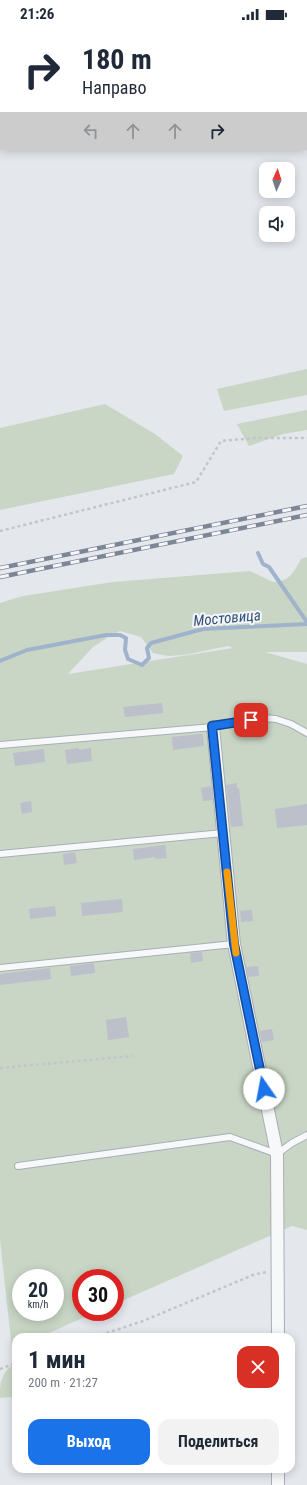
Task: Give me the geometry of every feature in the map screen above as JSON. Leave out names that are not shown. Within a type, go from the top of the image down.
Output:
[{"type":"street","points":[[212,726],[234,944],[277,1154],[278,1333]]},
{"type":"street","points":[[278,1473],[278,1485]]},
{"type":"lane","points":[[0,745],[212,726],[264,718],[276,719],[291,724],[307,733],[307,738]]},
{"type":"lane","points":[[0,854],[223,833]]},
{"type":"lane","points":[[0,968],[234,944]]},
{"type":"lane","points":[[18,1166],[230,1137],[277,1154],[292,1143],[307,1135]]},
{"type":"path","points":[[0,531],[196,482],[222,441],[256,438],[307,438]]},
{"type":"path","points":[[0,1068],[132,1056]]},
{"type":"path","points":[[107,1333],[143,1321],[253,1274],[278,1270]]},
{"type":"path","points":[[0,1369],[12,1364]]},
{"type":"green space","points":[[307,369],[307,395],[224,411],[217,389]]},
{"type":"green space","points":[[105,404],[155,434],[183,456],[174,474],[0,510],[0,428]]},
{"type":"green space","points":[[307,410],[307,430],[283,434],[249,446],[237,424]]},
{"type":"green space","points":[[307,557],[307,652],[265,652],[307,664],[307,1230],[292,1226],[124,1300],[124,1269],[72,1269],[72,1321],[76,1321],[49,1333],[12,1333],[12,1349],[0,1240],[0,603],[23,596],[113,582],[250,571],[273,582],[279,582],[290,575],[301,559]],"holes":[[[120,631],[141,637],[153,653],[168,656],[184,655],[228,646],[233,648],[68,674],[93,647]]]},
{"type":"green space","points":[[12,1366],[12,1397],[0,1398],[1,1381]]},
{"type":"building","points":[[162,703],[163,713],[125,717],[123,707]]},
{"type":"building","points":[[203,734],[204,746],[173,750],[172,737]]},
{"type":"building","points":[[79,748],[79,750],[91,748],[92,761],[67,764],[65,750]]},
{"type":"building","points":[[44,749],[45,762],[15,766],[13,753]]},
{"type":"building","points":[[237,783],[237,789],[239,788],[243,826],[231,827],[226,785]]},
{"type":"building","points":[[211,786],[213,800],[203,801],[201,788]]},
{"type":"building","points":[[31,801],[32,812],[22,814],[20,803]]},
{"type":"building","points":[[307,804],[307,825],[277,828],[275,809]]},
{"type":"building","points":[[165,845],[167,858],[155,859],[155,857],[134,860],[133,849]]},
{"type":"building","points":[[75,852],[77,863],[64,865],[63,854]]},
{"type":"building","points":[[122,899],[123,912],[82,916],[81,903]]},
{"type":"building","points":[[55,906],[56,916],[30,919],[29,909]]},
{"type":"building","points":[[252,910],[253,921],[241,922],[240,911]]},
{"type":"building","points":[[202,952],[203,961],[191,963],[190,953]]},
{"type":"building","points":[[94,963],[95,973],[71,976],[70,966]]},
{"type":"building","points":[[258,966],[259,976],[248,977],[246,967]]},
{"type":"building","points":[[50,968],[51,979],[0,985],[0,974]]},
{"type":"building","points":[[126,1017],[129,1037],[108,1040],[106,1020]]},
{"type":"building","points":[[272,1029],[274,1040],[262,1042],[260,1031]]},
{"type":"waterway","points":[[258,553],[263,564],[269,567],[307,622]]},
{"type":"waterway","name":"Мостовица","points":[[0,661],[27,650],[106,635],[120,635],[126,638],[125,650],[128,659],[142,665],[149,658],[147,648],[151,643],[203,629],[307,624]]},
{"type":"railway","points":[[0,568],[307,506]]},
{"type":"railway","points":[[0,577],[307,515]]},
{"type":"slow traffic","points":[[227,872],[236,953]]},
{"type":"route","points":[[251,720],[212,726],[234,944],[264,1089]]}]
